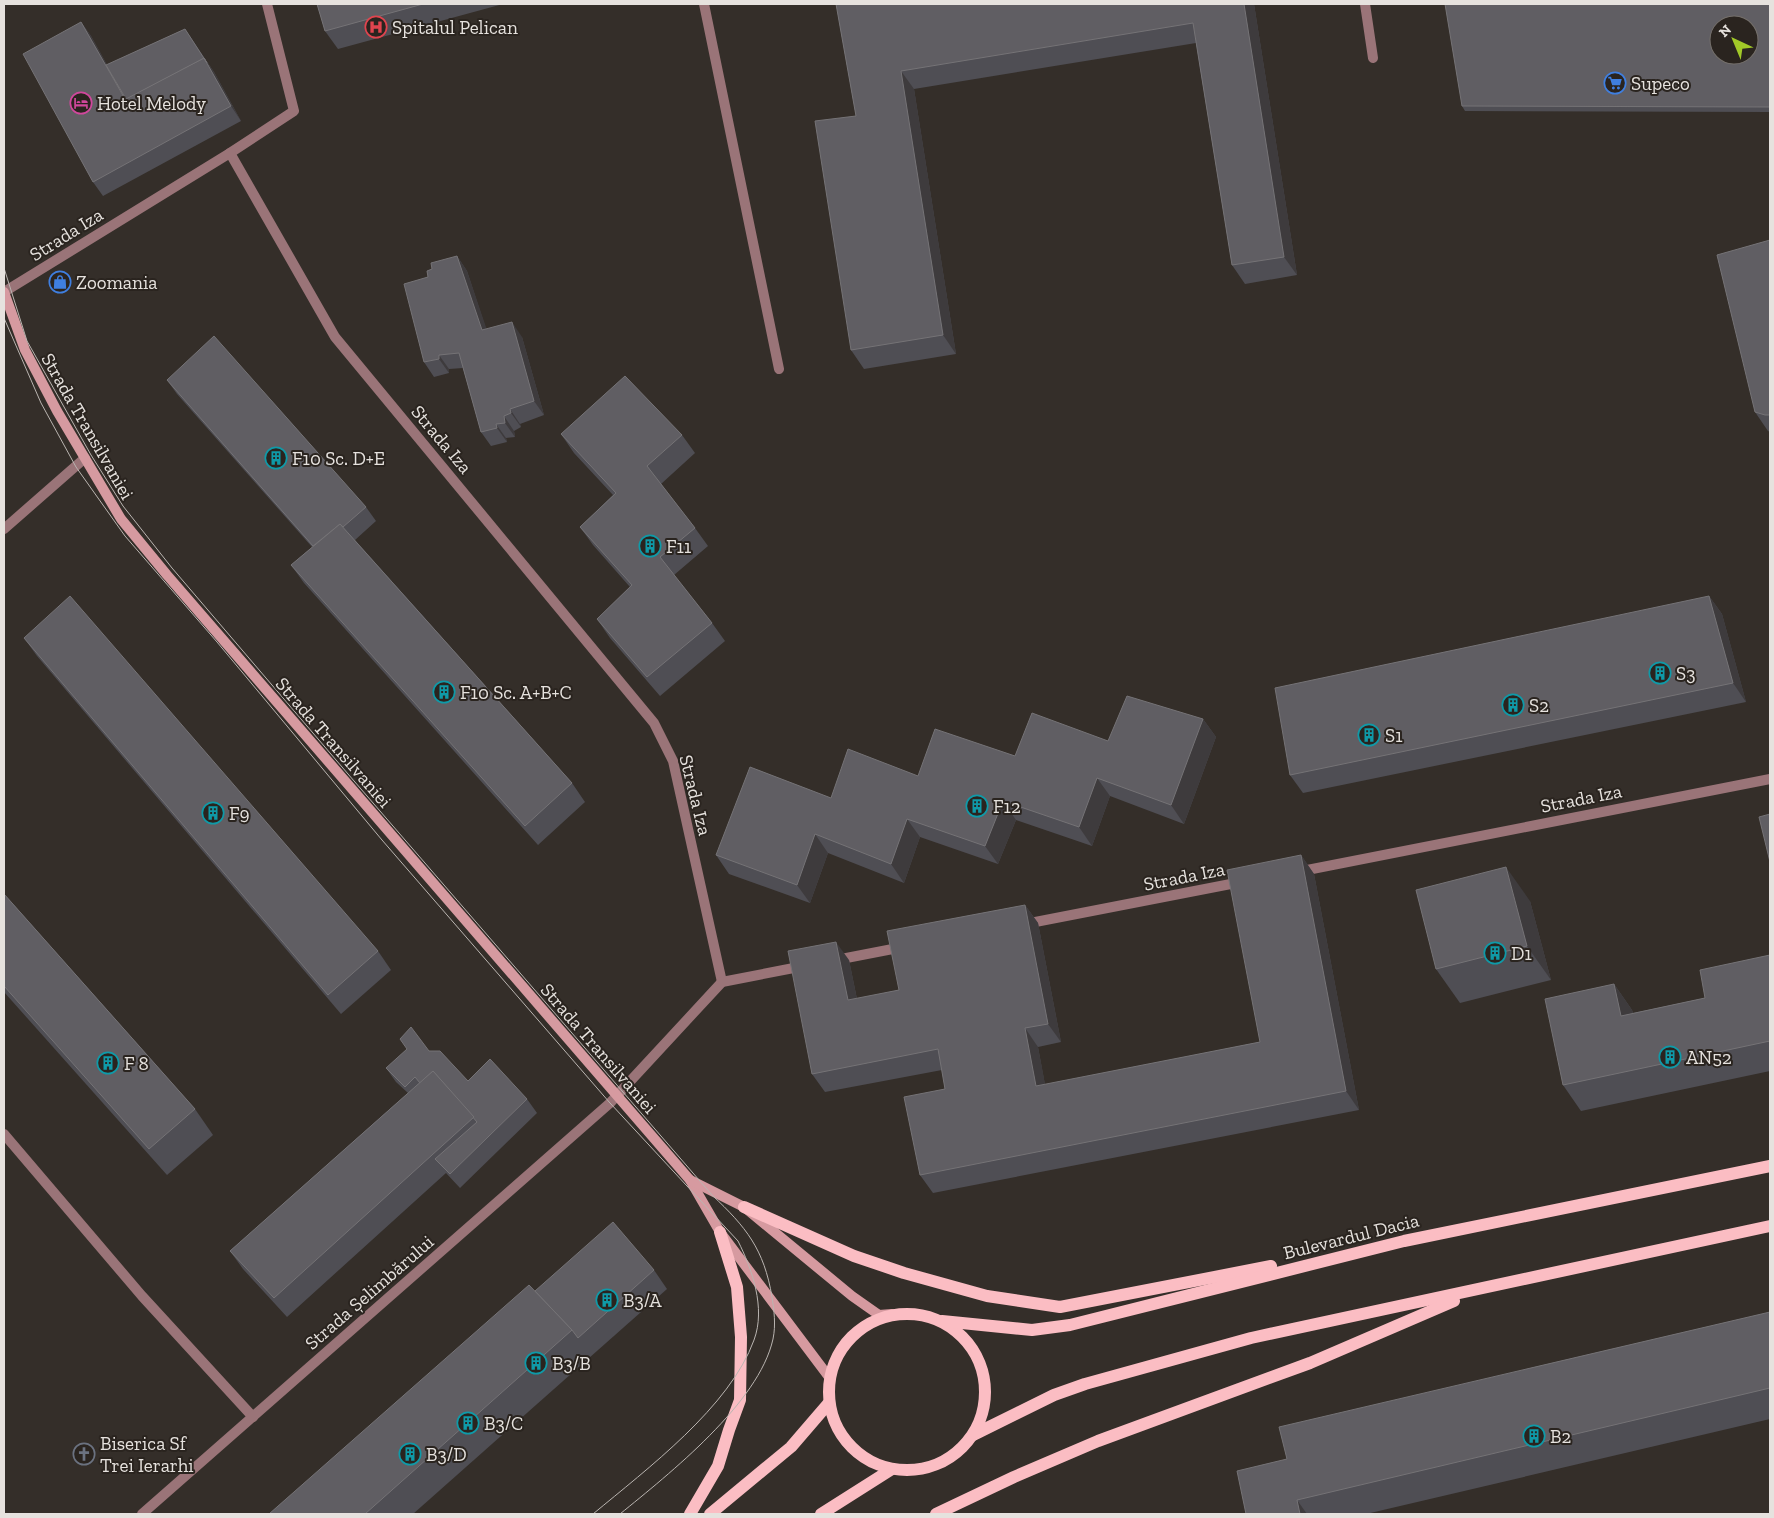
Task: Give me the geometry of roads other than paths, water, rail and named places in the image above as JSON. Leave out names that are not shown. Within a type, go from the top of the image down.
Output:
[{"type":"main road","name":"Strada Transilvaniei","points":[[4,292],[25,350],[121,519],[167,575],[690,1180],[720,1232],[829,1377]]},
{"type":"main road","name":"Bulevardul Dacia","points":[[942,1321],[1032,1330],[1070,1325],[1404,1241],[1770,1166]]},
{"type":"main road","name":"Strada Transilvaniei","points":[[690,1180],[744,1207],[852,1296],[879,1315],[892,1314]]},
{"type":"main road","points":[[744,1207],[854,1256],[904,1273],[987,1296],[1060,1307],[1404,1241]]},
{"type":"main road","points":[[973,1435],[983,1410],[986,1384],[978,1358],[963,1336],[942,1321],[918,1313],[892,1314],[870,1322],[851,1336],[837,1355],[829,1377],[828,1404],[836,1427],[850,1447],[870,1462],[892,1469],[915,1470],[938,1464],[957,1452],[973,1435],[1054,1395],[1085,1384],[1251,1338],[1770,1226]]},
{"type":"main road","points":[[690,1514],[718,1466],[728,1430],[740,1400],[741,1356],[736,1287],[720,1232]]},
{"type":"main road","points":[[936,1514],[1014,1477],[1098,1441],[1310,1362],[1480,1290]]},
{"type":"main road","points":[[710,1514],[791,1447],[828,1404]]},
{"type":"main road","points":[[821,1514],[892,1469]]},
{"type":"street","points":[[230,153],[294,110],[267,4]]},
{"type":"street","points":[[704,4],[779,369]]},
{"type":"street","points":[[1364,4],[1373,58]]},
{"type":"street","name":"Strada Iza","points":[[4,292],[230,153],[335,337],[654,723],[673,761],[722,982]]},
{"type":"street","points":[[4,530],[85,458]]},
{"type":"street","name":"Strada Iza","points":[[1288,873],[1770,779]]},
{"type":"street","name":"Strada Iza","points":[[1015,926],[1249,881]]},
{"type":"street","points":[[617,1096],[722,982],[917,945]]},
{"type":"street","name":"Strada Șelimbărului","points":[[142,1514],[617,1096]]},
{"type":"street","points":[[4,1134],[142,1296],[253,1417]]},
{"type":"tram line","points":[[4,268],[27,341],[91,455],[123,506],[172,568],[348,774],[712,1195],[735,1218],[752,1240],[758,1252],[769,1280],[774,1318],[773,1339],[764,1363],[750,1388],[710,1436],[663,1479],[620,1514]]},
{"type":"tram line","points":[[4,318],[41,403],[76,467],[125,536],[217,642],[382,840],[610,1103],[738,1241],[756,1289],[759,1315],[754,1340],[742,1365],[707,1413],[661,1457],[593,1514]]},
{"type":"place","name":"Spitalul Pelican","points":[[376,27]]},
{"type":"place","name":"Supeco","points":[[1615,83]]},
{"type":"place","name":"Hotel Melody","points":[[81,103]]},
{"type":"place","name":"Zoomania","points":[[60,282]]},
{"type":"place","name":"F10 Sc. D+E","points":[[276,458]]},
{"type":"place","name":"F11","points":[[650,546]]},
{"type":"place","name":"S3","points":[[1660,673]]},
{"type":"place","name":"F10 Sc. A+B+C","points":[[444,692]]},
{"type":"place","name":"S2","points":[[1513,705]]},
{"type":"place","name":"S1","points":[[1369,735]]},
{"type":"place","name":"F12","points":[[977,806]]},
{"type":"place","name":"F9","points":[[213,813]]},
{"type":"place","name":"D1","points":[[1495,953]]},
{"type":"place","name":"AN52","points":[[1670,1057]]},
{"type":"place","name":"F 8","points":[[108,1063]]},
{"type":"place","name":"B3/A","points":[[607,1300]]},
{"type":"place","name":"B3/B","points":[[536,1363]]},
{"type":"place","name":"B3/C","points":[[468,1423]]},
{"type":"place","name":"B2","points":[[1534,1436]]},
{"type":"place","name":"Biserica Sf Trei Ierarhi","points":[[84,1454]]},
{"type":"place","name":"B3/D","points":[[410,1454]]}]
